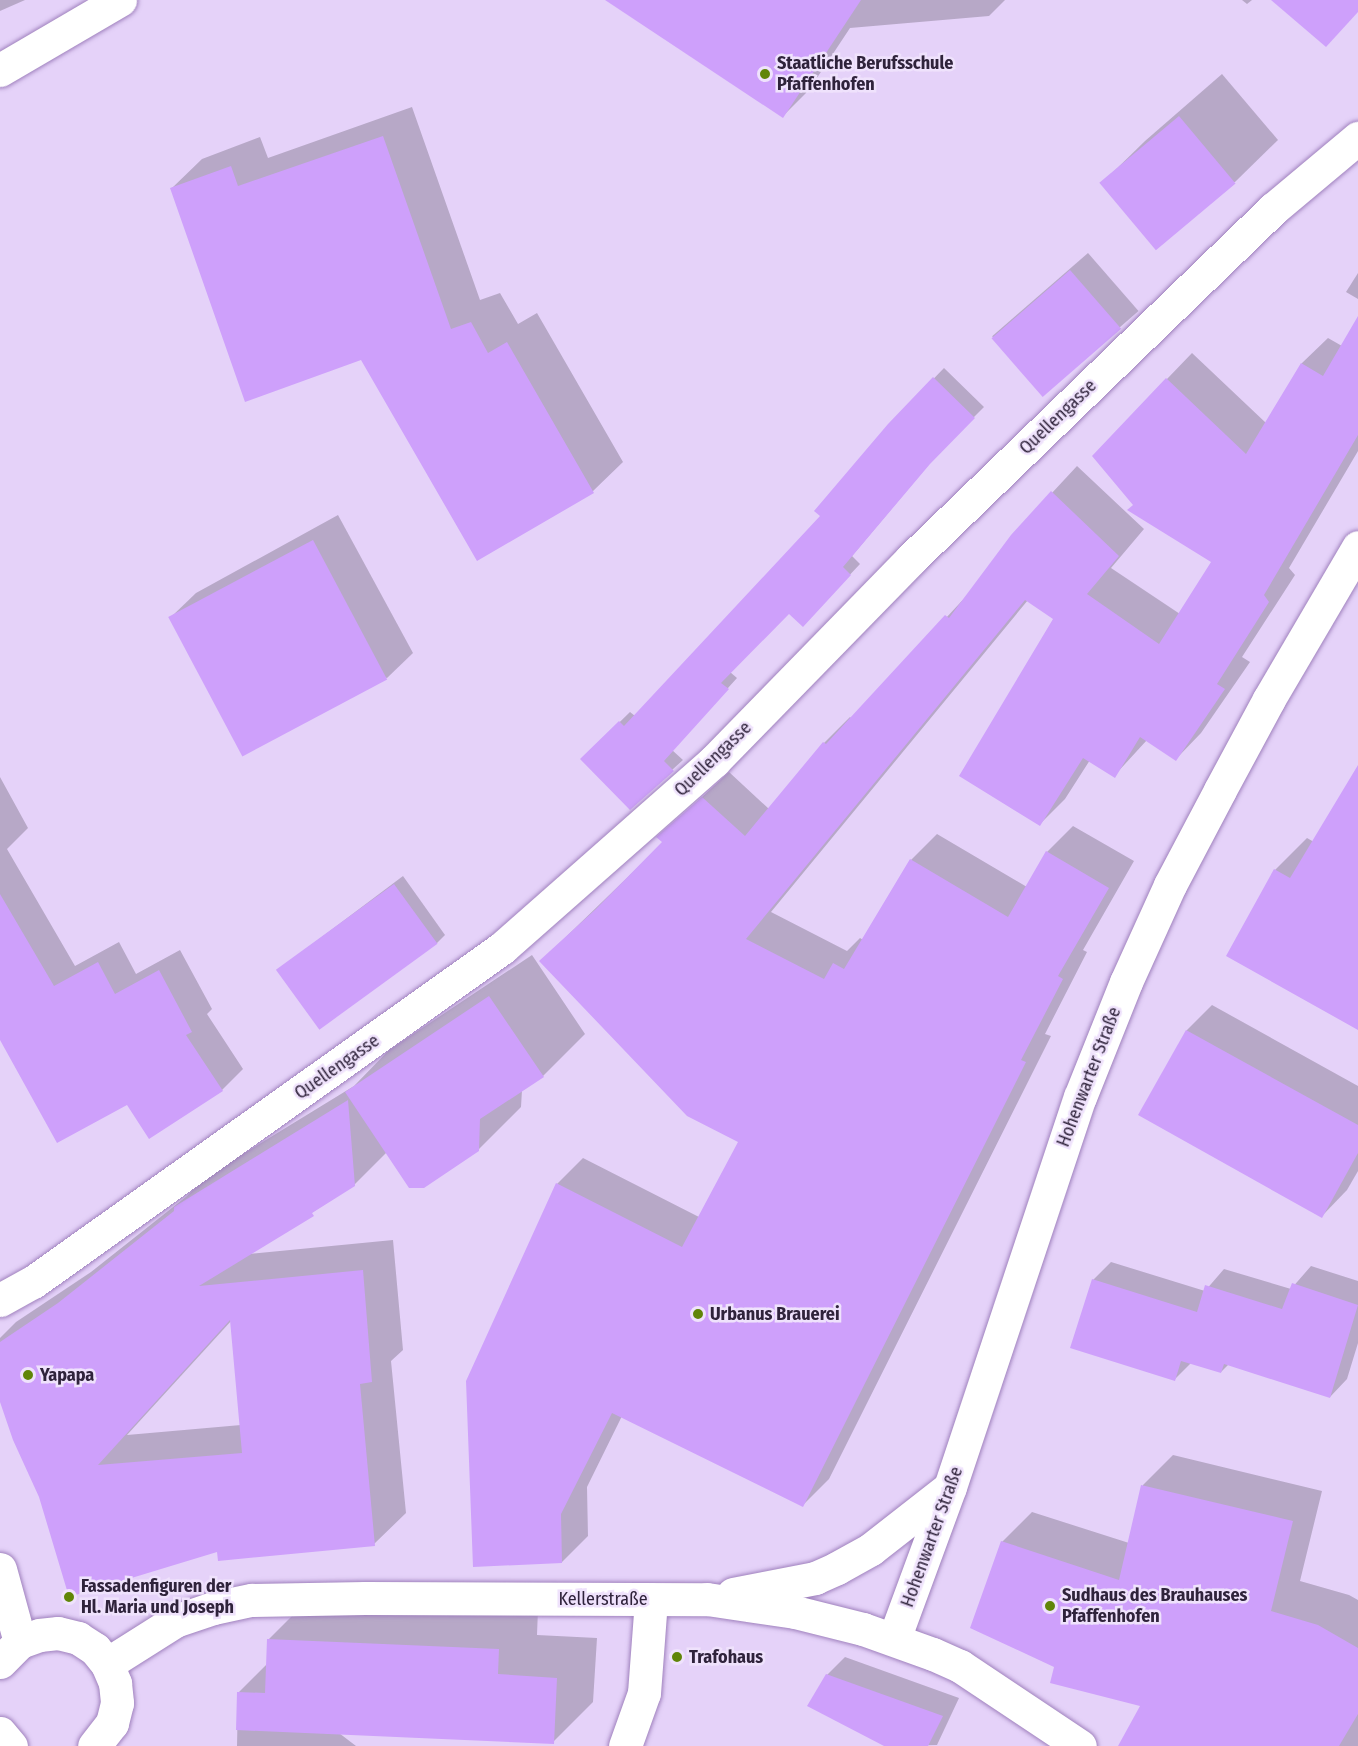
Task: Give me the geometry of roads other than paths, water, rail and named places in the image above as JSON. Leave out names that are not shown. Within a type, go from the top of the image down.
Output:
[{"type":"street","points":[[0,70],[120,0]]},
{"type":"street","name":"Quellengasse","points":[[0,1300],[33,1281],[502,948],[714,761],[920,550],[1273,209],[1358,138]]},
{"type":"street","name":"Hohenwarter Straße","points":[[894,1639],[950,1487],[1062,1147],[1126,982],[1170,885],[1236,759],[1356,553]]},
{"type":"street","points":[[707,1599],[815,1578],[837,1568],[871,1549],[950,1487]]},
{"type":"street","points":[[0,1569],[10,1652],[39,1635],[58,1633],[78,1638],[95,1649],[107,1664],[115,1683],[117,1703],[111,1723],[101,1740],[94,1746]]},
{"type":"street","points":[[625,1746],[644,1693],[651,1599]]},
{"type":"street","name":"Kellerstraße","points":[[107,1664],[175,1621],[213,1608],[252,1600],[707,1599],[795,1612],[894,1639],[960,1666],[1080,1746]]},
{"type":"street","points":[[0,1733],[11,1746]]},
{"type":"place","name":"Staatliche Berufsschule Pfaffenhofen","points":[[765,74]]},
{"type":"place","name":"Urbanus Brauerei","points":[[698,1314]]},
{"type":"place","name":"Yapapa","points":[[28,1375]]},
{"type":"place","name":"Fassadenfiguren der Hl. Maria und Joseph","points":[[69,1597]]},
{"type":"place","name":"Sudhaus des Brauhauses Pfaffenhofen","points":[[1050,1606]]},
{"type":"place","name":"Trafohaus","points":[[677,1657]]}]
